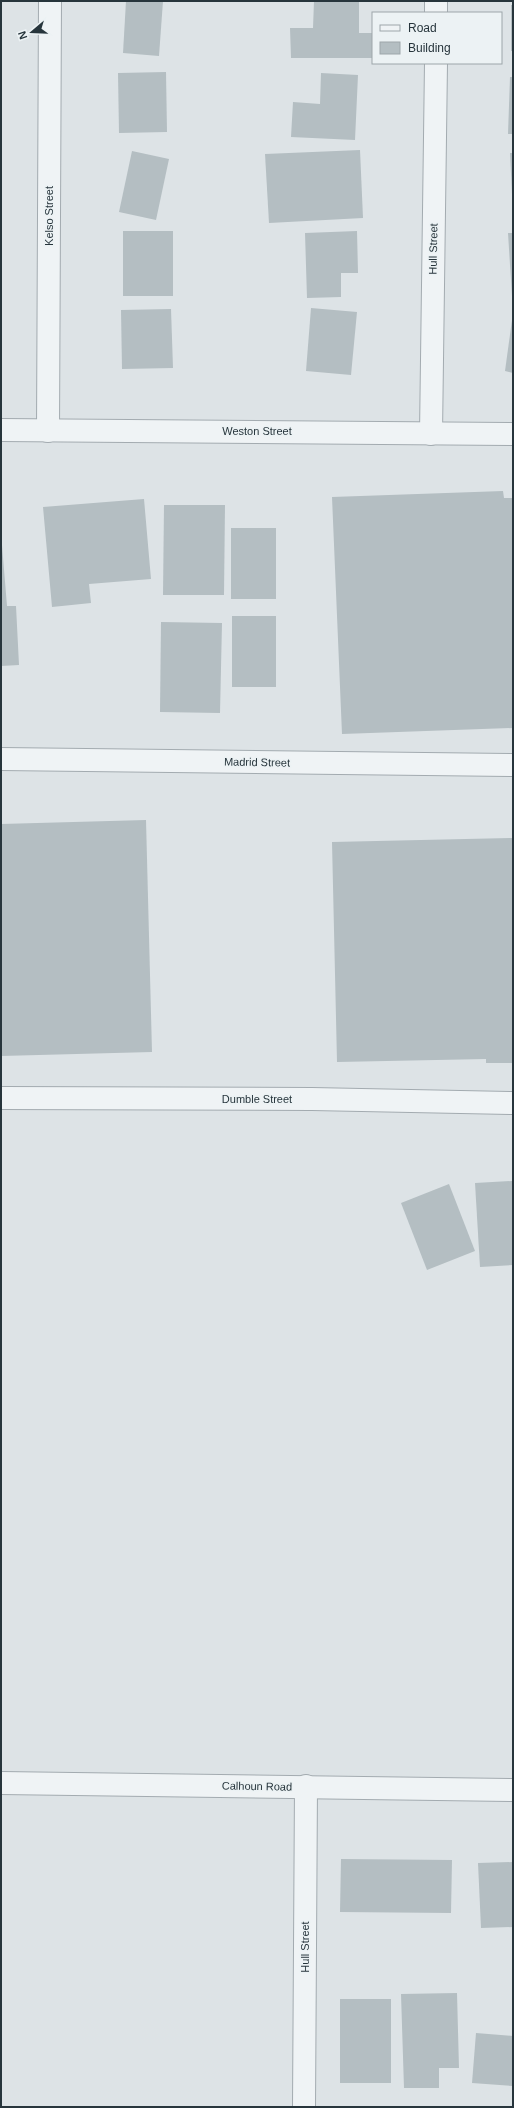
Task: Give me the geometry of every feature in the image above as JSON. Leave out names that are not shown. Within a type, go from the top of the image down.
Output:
[{"type":"street","name":"Kelso Street","points":[[48,431],[50,1]]},
{"type":"street","points":[[436,1],[436,12]]},
{"type":"street","name":"Hull Street","points":[[431,434],[436,64]]},
{"type":"street","name":"Weston Street","points":[[1,430],[318,431],[431,434],[513,434]]},
{"type":"street","name":"Madrid Street","points":[[1,759],[513,764]]},
{"type":"street","name":"Dumble Street","points":[[1,1098],[312,1099],[513,1103]]},
{"type":"street","name":"Calhoun Road","points":[[1,1783],[513,1790]]},
{"type":"street","name":"Hull Street","points":[[304,2107],[306,1786]]},
{"type":"building","points":[[126,1],[163,1],[159,56],[123,53]]},
{"type":"building","points":[[314,1],[359,1],[359,33],[372,33],[372,58],[291,58],[290,28],[313,28]]},
{"type":"building","points":[[511,5],[513,5],[513,51],[511,51]]},
{"type":"building","points":[[166,72],[167,132],[119,133],[118,73]]},
{"type":"building","points":[[321,73],[358,75],[355,140],[291,137],[293,102],[320,104]]},
{"type":"building","points":[[510,77],[513,77],[513,134],[508,134]]},
{"type":"building","points":[[360,150],[363,218],[269,223],[265,154]]},
{"type":"building","points":[[132,151],[169,159],[156,220],[119,212]]},
{"type":"building","points":[[510,153],[513,153],[513,194],[512,194]]},
{"type":"building","points":[[123,231],[173,231],[173,296],[123,296]]},
{"type":"building","points":[[357,231],[358,273],[341,273],[341,297],[307,298],[305,233]]},
{"type":"building","points":[[508,233],[513,233],[513,296],[512,296]]},
{"type":"building","points":[[311,308],[357,312],[351,375],[306,371]]},
{"type":"building","points":[[171,309],[173,368],[122,369],[121,310]]},
{"type":"building","points":[[513,320],[513,373],[505,371]]},
{"type":"building","points":[[503,491],[504,498],[513,498],[513,728],[342,734],[332,497]]},
{"type":"building","points":[[144,499],[151,579],[89,584],[91,603],[52,607],[43,507]]},
{"type":"building","points":[[164,505],[225,505],[224,595],[163,595]]},
{"type":"building","points":[[231,528],[276,528],[276,599],[231,599]]},
{"type":"building","points":[[1,533],[7,606],[16,606],[19,665],[1,666]]},
{"type":"building","points":[[232,616],[276,616],[276,687],[232,687]]},
{"type":"building","points":[[161,622],[222,623],[220,713],[160,712]]},
{"type":"building","points":[[146,820],[152,1052],[1,1056],[1,824]]},
{"type":"building","points":[[513,838],[513,1063],[486,1063],[486,1059],[337,1062],[332,842]]},
{"type":"building","points":[[512,1181],[513,1265],[480,1267],[475,1183]]},
{"type":"building","points":[[449,1184],[475,1251],[427,1270],[401,1203]]},
{"type":"building","points":[[341,1859],[452,1860],[451,1913],[340,1912]]},
{"type":"building","points":[[513,1862],[513,1927],[481,1928],[478,1863]]},
{"type":"building","points":[[457,1993],[459,2068],[439,2068],[439,2088],[404,2088],[401,1994]]},
{"type":"building","points":[[340,1999],[391,1999],[391,2083],[340,2083]]},
{"type":"building","points":[[476,2033],[513,2036],[513,2086],[472,2083]]}]
